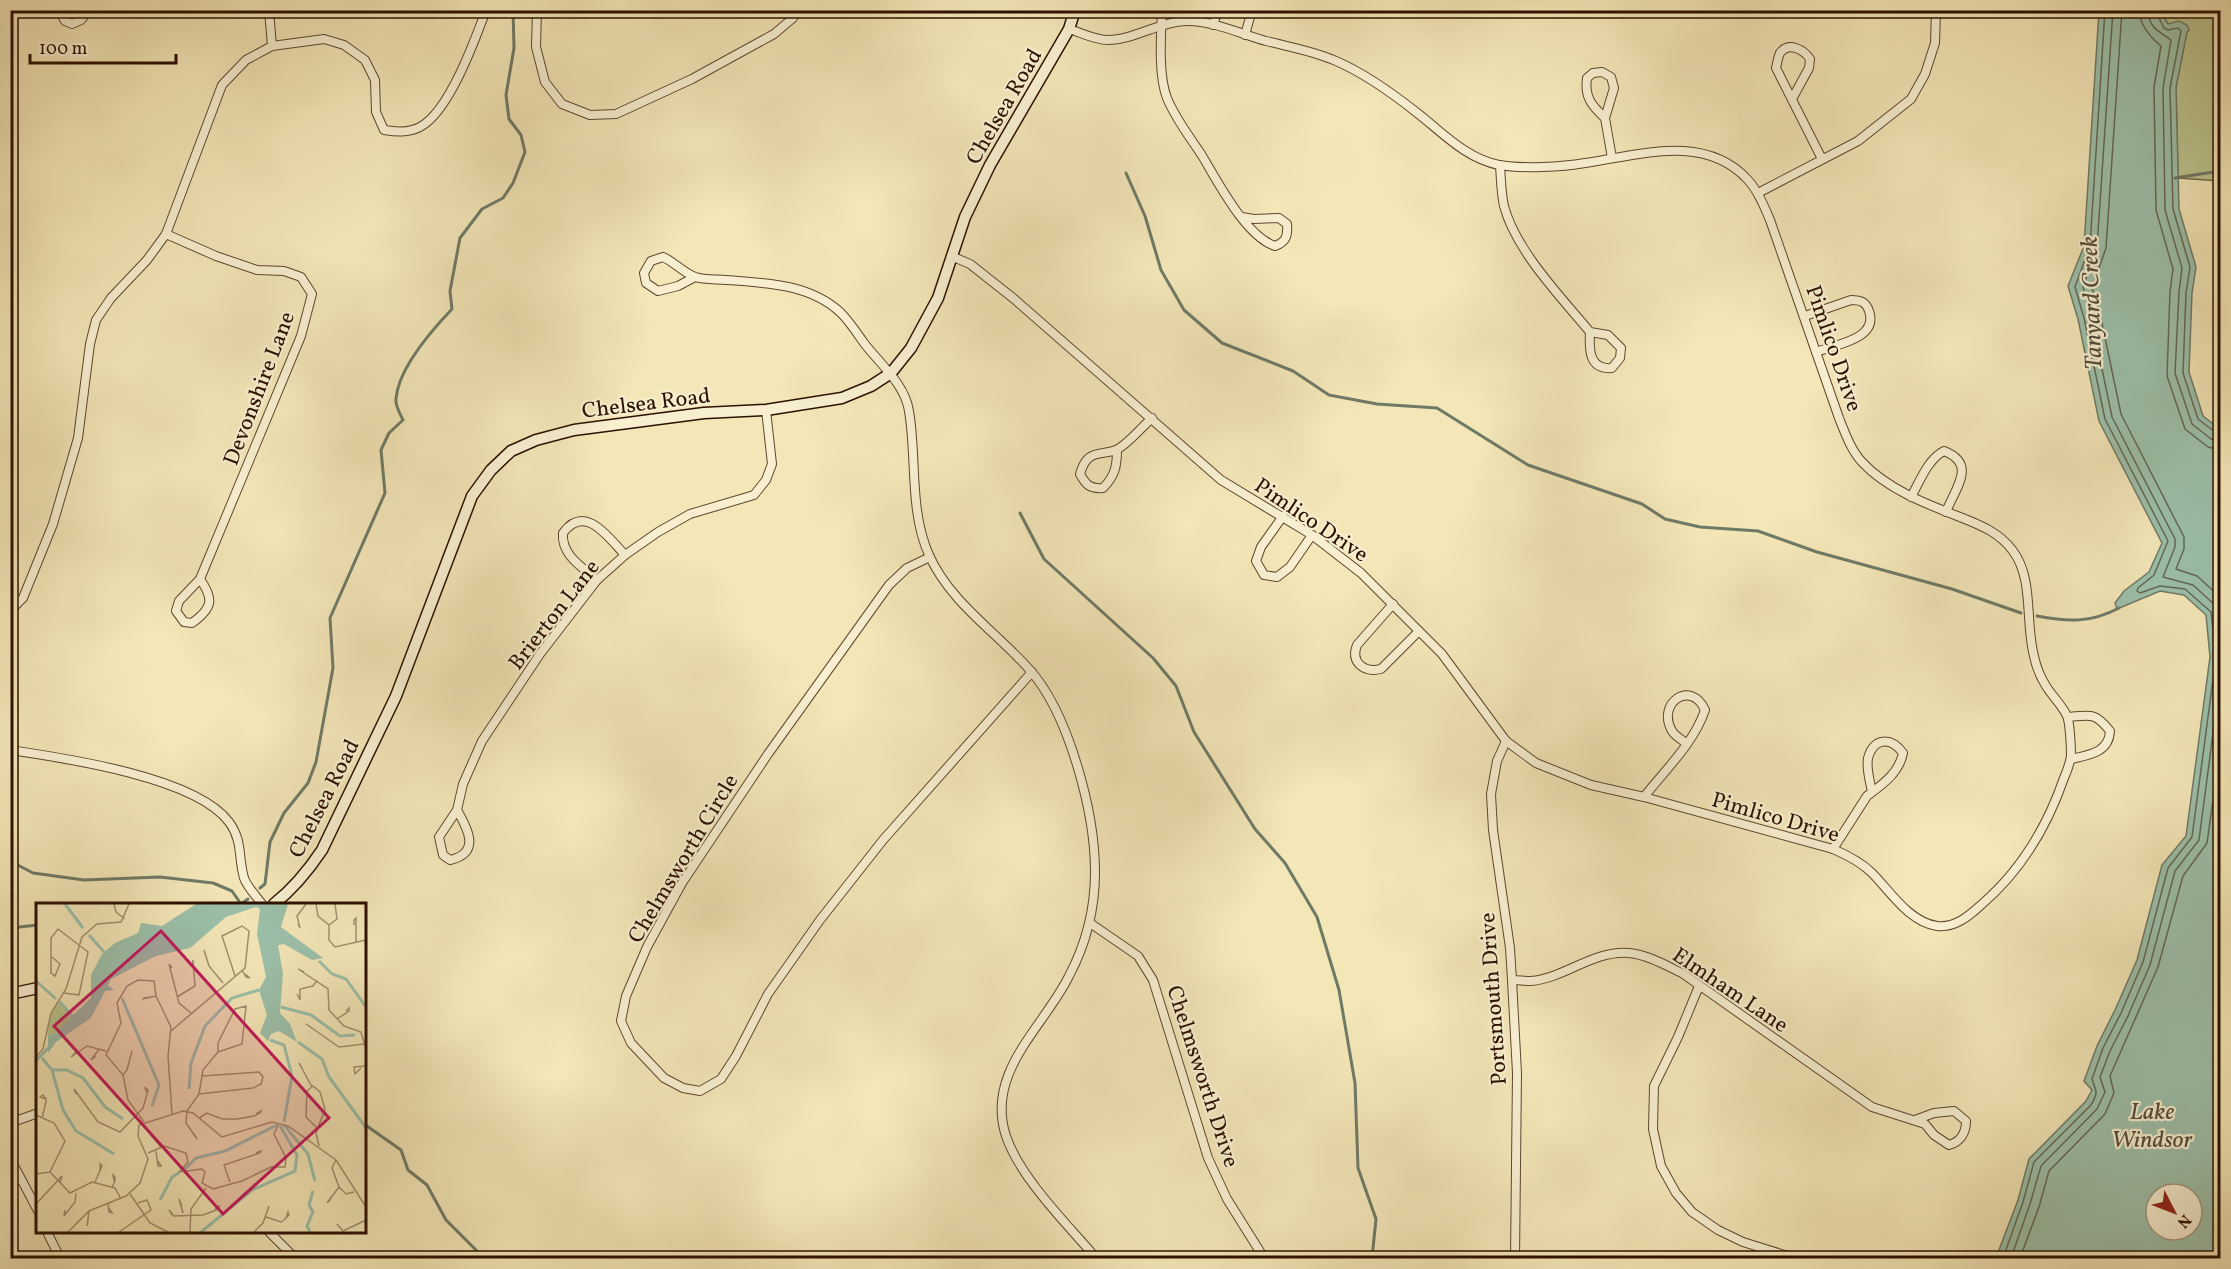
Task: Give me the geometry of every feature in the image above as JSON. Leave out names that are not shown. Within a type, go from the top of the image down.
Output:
[{"type":"street","points":[[59,10],[64,21],[72,24],[81,20],[89,10]]},
{"type":"street","points":[[269,10],[272,46]]},
{"type":"street","points":[[10,611],[23,597],[53,524],[78,438],[90,344],[96,320],[111,298],[147,260],[166,234],[222,84],[246,60],[272,46],[324,39],[344,45],[365,60],[375,80],[376,112],[384,130],[401,133],[421,127],[435,113],[457,81],[486,10]]},
{"type":"street","points":[[537,10],[536,47],[545,82],[562,104],[590,115],[616,114],[692,79],[774,34],[793,18],[797,10]]},
{"type":"street","name":"Chelsea Road","points":[[275,903],[309,870],[322,850],[396,696],[472,496],[491,470],[511,451],[536,440],[574,430],[704,412],[766,410],[842,398],[871,386],[891,373],[911,348],[938,298],[965,217],[990,165],[1069,29],[1075,10]]},
{"type":"street","points":[[1162,10],[1162,79],[1166,97],[1242,217],[1268,244],[1275,246],[1284,243],[1288,234],[1287,224],[1280,218],[1242,217]]},
{"type":"street","points":[[1213,25],[1218,10]]},
{"type":"street","points":[[1245,35],[1252,10]]},
{"type":"street","points":[[1758,193],[1858,141],[1911,99],[1925,74],[1935,43],[1936,10]]},
{"type":"street","name":"Pimlico Drive","points":[[951,256],[970,264],[1013,298],[1221,480],[1312,535],[1361,573],[1442,654],[1506,741],[1536,763],[1591,785],[1644,797],[1833,849],[1853,858],[1871,871],[1891,896],[1925,923],[1939,926],[1965,919],[2000,889],[2026,856],[2056,801],[2071,759],[2067,717],[2046,686],[2034,657],[2024,576],[2014,552],[2002,539],[1986,528],[1911,497],[1879,477],[1861,461],[1848,440],[1770,220],[1758,193],[1737,170],[1703,153],[1654,151],[1559,166],[1500,165],[1455,146],[1399,100],[1337,61],[1307,51],[1213,25],[1188,21],[1161,25],[1109,40],[1069,29]]},
{"type":"street","points":[[1792,99],[1809,68],[1810,59],[1805,52],[1793,47],[1780,54],[1776,68],[1822,159]]},
{"type":"street","points":[[1605,118],[1588,99],[1587,78],[1593,72],[1602,72],[1611,77],[1614,88],[1605,118],[1612,158]]},
{"type":"street","points":[[1500,165],[1501,189],[1510,222],[1542,273],[1590,332],[1608,335],[1621,348],[1620,358],[1612,368],[1604,369],[1592,359],[1589,348],[1590,332]]},
{"type":"street","name":"Devonshire Lane","points":[[166,234],[216,256],[257,270],[284,271],[301,277],[312,294],[301,336],[200,579],[179,601],[176,611],[184,622],[192,623],[209,606],[209,592],[200,579]]},
{"type":"street","points":[[695,277],[668,290],[657,291],[646,283],[644,273],[651,261],[663,257],[695,277],[784,284],[814,295],[840,312],[879,362],[891,373],[909,407],[919,528],[930,557],[948,586],[967,608],[1032,672],[1060,718],[1086,799],[1092,837],[1095,873],[1090,923],[1080,953],[1068,978],[1018,1053],[1006,1078],[1003,1107],[1006,1135],[1020,1162],[1043,1195],[1096,1258]]},
{"type":"street","points":[[1805,316],[1851,300],[1865,303],[1870,312],[1872,322],[1861,336],[1816,352]]},
{"type":"street","name":"Brierton Lane","points":[[457,810],[470,832],[469,842],[460,858],[450,860],[443,855],[440,837],[457,810],[463,784],[482,741],[540,654],[597,580],[625,555],[690,514],[754,495],[766,480],[772,464],[766,410]]},
{"type":"street","points":[[1118,450],[1117,467],[1111,480],[1103,488],[1094,488],[1085,484],[1080,474],[1089,458],[1101,452],[1118,450],[1152,418]]},
{"type":"street","points":[[1911,497],[1932,460],[1944,451],[1952,454],[1959,458],[1963,466],[1946,512]]},
{"type":"street","points":[[1283,516],[1261,547],[1257,561],[1264,575],[1277,577],[1290,567],[1312,535]]},
{"type":"street","points":[[597,580],[567,554],[564,548],[563,533],[568,526],[574,521],[582,520],[598,527],[625,555]]},
{"type":"street","name":"Chelmsworth Circle","points":[[930,557],[907,568],[889,585],[720,824],[682,883],[647,947],[626,996],[621,1021],[631,1043],[664,1078],[682,1088],[700,1091],[721,1079],[768,994],[820,920],[883,840],[1032,672]]},
{"type":"street","points":[[1393,604],[1357,645],[1354,653],[1355,660],[1361,667],[1372,671],[1381,669],[1419,631]]},
{"type":"street","points":[[1644,797],[1686,743],[1701,723],[1705,710],[1701,701],[1693,696],[1685,695],[1675,700],[1667,710],[1668,721],[1673,733],[1686,743]]},
{"type":"street","points":[[2067,717],[2091,715],[2099,717],[2110,731],[2110,738],[2103,748],[2096,753],[2071,759]]},
{"type":"street","name":"Portsmouth Drive","points":[[1506,741],[1497,760],[1491,794],[1493,830],[1510,948],[1517,1073],[1515,1258]]},
{"type":"street","points":[[1833,849],[1867,796],[1872,792],[1888,779],[1900,765],[1903,753],[1897,745],[1887,741],[1878,743],[1872,749],[1868,759],[1872,792]]},
{"type":"street","points":[[10,750],[70,759],[109,768],[201,798],[218,809],[230,823],[239,841],[244,880],[261,903]]},
{"type":"street","name":"Chelmsworth Drive","points":[[1090,923],[1138,956],[1153,980],[1209,1158],[1227,1198],[1264,1258]]},
{"type":"street","name":"Elmham Lane","points":[[1512,980],[1532,981],[1590,959],[1615,954],[1647,957],[1682,973],[1872,1107],[1924,1124],[1934,1135],[1949,1145],[1958,1140],[1966,1128],[1966,1121],[1954,1111],[1934,1113],[1915,1120]]},
{"type":"street","points":[[1699,986],[1654,1086],[1653,1129],[1661,1166],[1676,1193],[1692,1212],[1718,1230],[1743,1242],[1794,1258]]},
{"type":"street","points":[[10,994],[36,988]]},
{"type":"street","points":[[10,1124],[36,1114]]},
{"type":"street","points":[[10,1158],[36,1207]]},
{"type":"street","points":[[48,1233],[60,1258]]},
{"type":"street","points":[[270,1233],[295,1258]]},
{"type":"shaded area","points":[[2160,11],[2220,11],[2220,181],[2178,178],[2176,87],[2187,31],[2168,24]]},
{"type":"water","name":"Lake Windsor","points":[[2099,11],[2160,11],[2168,24],[2179,21],[2187,25],[2189,30],[2176,87],[2179,209],[2196,267],[2192,293],[2189,372],[2203,416],[2220,429],[2220,1258],[1996,1258],[2018,1200],[2029,1159],[2086,1101],[2092,1090],[2084,1081],[2097,1046],[2137,960],[2162,865],[2186,836],[2210,657],[2206,615],[2184,595],[2160,591],[2117,609],[2115,603],[2124,591],[2149,572],[2162,543],[2099,421],[2078,319],[2068,286],[2084,246]]},
{"type":"waterway","points":[[260,888],[265,884],[270,842],[284,813],[308,783],[316,762],[333,668],[330,618],[385,493],[381,450],[389,433],[403,420],[396,404],[398,387],[417,350],[452,309],[450,291],[460,238],[482,209],[503,198],[513,183],[525,152],[521,135],[509,119],[506,95],[514,48],[513,10]]},
{"type":"waterway","points":[[2175,178],[2220,171]]},
{"type":"waterway","points":[[1126,173],[1145,216],[1161,270],[1184,310],[1222,343],[1293,371],[1329,395],[1377,404],[1437,408],[1528,465],[1642,504],[1665,519],[1700,527],[1758,531],[1817,552],[1952,589],[2021,613]]},
{"type":"waterway","points":[[1020,513],[1044,559],[1153,658],[1176,686],[1194,732],[1255,829],[1285,863],[1317,917],[1339,990],[1355,1083],[1358,1168],[1376,1219],[1372,1258]]},
{"type":"waterway","points":[[2037,616],[2079,620],[2089,619],[2119,608]]},
{"type":"waterway","points":[[10,861],[33,873],[84,880],[160,877],[213,883],[232,891],[240,903]]},
{"type":"waterway","points":[[242,903],[248,899]]},
{"type":"waterway","points":[[10,928],[36,925]]},
{"type":"waterway","points":[[366,1125],[401,1150],[408,1170],[427,1185],[446,1220],[484,1258]]},
{"type":"water label","name":"Tanyard Creek","points":[[2091,303]]}]
